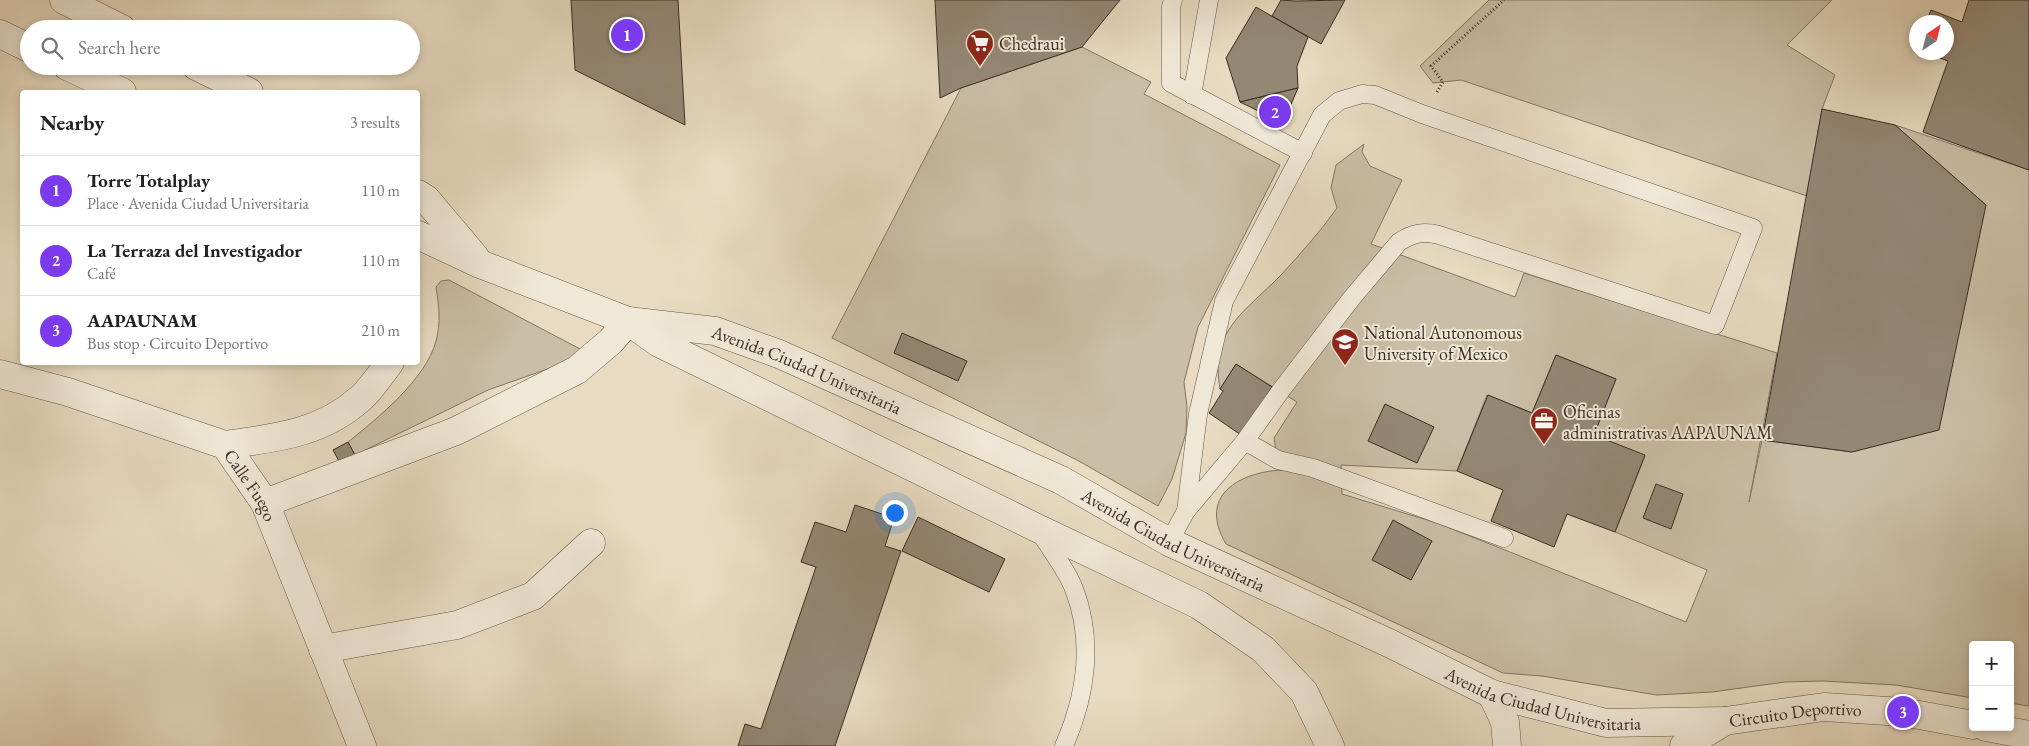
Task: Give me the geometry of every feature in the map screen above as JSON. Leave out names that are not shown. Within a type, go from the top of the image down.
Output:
[{"type":"street","points":[[64,0],[104,20]]},
{"type":"street","points":[[0,34],[20,44]]},
{"type":"street","points":[[86,75],[118,90]]},
{"type":"street","points":[[214,75],[245,90]]},
{"type":"street","points":[[420,216],[422,197]]},
{"type":"street","name":"Avenida Ciudad Universitaria","points":[[422,197],[480,264]]},
{"type":"street","name":"Avenida Ciudad Universitaria","points":[[420,236],[480,264],[628,321],[659,343],[1199,605],[1262,649],[1304,692],[1330,746]]},
{"type":"street","points":[[265,503],[456,431],[576,370],[612,341],[628,321]]},
{"type":"street","name":"Avenida Ciudad Universitaria","points":[[628,321],[715,331],[779,354],[1061,480],[1169,542],[1391,644],[1492,694],[1606,723],[1725,721]]},
{"type":"street","points":[[225,445],[289,436],[327,422],[361,398],[388,365]]},
{"type":"street","name":"Calle Fuego","points":[[0,374],[68,392],[225,445],[265,503],[362,746]]},
{"type":"street","points":[[323,649],[456,625],[533,596],[591,543]]},
{"type":"street","points":[[1492,694],[1505,722],[1507,746]]},
{"type":"street","name":"Circuito Deportivo","points":[[1684,746],[1725,721],[1824,707],[1903,712],[1969,724]]},
{"type":"street","points":[[2008,731],[2029,735]]},
{"type":"lane","points":[[1173,0],[1171,7],[1172,83],[1303,153]]},
{"type":"lane","points":[[1192,95],[1209,0]]},
{"type":"lane","points":[[1169,542],[1186,511],[1245,441],[1282,389],[1372,273],[1399,242],[1408,236],[1419,233],[1440,235],[1715,325],[1753,228],[1422,114],[1375,95],[1350,97],[1330,108],[1322,115],[1224,301],[1198,414],[1186,511]]},
{"type":"lane","points":[[1245,441],[1278,460],[1313,468],[1504,538]]},
{"type":"lane","points":[[1037,528],[1074,588],[1086,645],[1082,694],[1076,718],[1064,746]]},
{"type":"path","points":[[1422,114],[1443,82],[1432,66],[1504,0]]},
{"type":"shaded area","points":[[1489,0],[1832,0],[1787,45],[1835,75],[1822,109],[1807,196],[1461,80],[1433,83],[1420,66]]},
{"type":"shaded area","points":[[1082,47],[1151,82],[1144,94],[1280,165],[1198,327],[1184,382],[1187,407],[1186,433],[1172,479],[1158,506],[1077,460],[832,338],[961,88]]},
{"type":"shaded area","points":[[1895,125],[2029,170],[2029,706],[2014,704],[2014,641],[1969,641],[1969,697],[1896,685],[1822,681],[1785,682],[1712,692],[1657,695],[1542,676],[1503,673],[1226,544],[1218,526],[1217,510],[1221,497],[1230,487],[1242,479],[1273,471],[1290,470],[1287,457],[1276,450],[1274,438],[1297,402],[1236,364],[1220,389],[1218,369],[1220,352],[1225,337],[1233,324],[1281,275],[1337,208],[1331,188],[1336,165],[1364,144],[1362,152],[1370,166],[1402,180],[1371,244],[1515,297],[1524,273],[1777,353],[1749,502],[1762,440],[1852,452],[1986,205]],"holes":[[[1556,355],[1616,379],[1594,435],[1645,456],[1615,532],[1707,570],[1686,622],[1437,523],[1342,494],[1341,465],[1457,471],[1487,395],[1532,413]]]},
{"type":"shaded area","points":[[449,280],[582,350],[576,359],[488,390],[355,455],[348,442],[400,397],[431,355],[439,328],[439,307],[436,287],[441,281]]},
{"type":"building","points":[[571,0],[678,0],[685,125],[575,70]]},
{"type":"building","name":"Chedraui","points":[[935,0],[1120,0],[1082,47],[961,88],[940,98]]},
{"type":"building","points":[[1281,0],[1345,0],[1321,44],[1272,16]]},
{"type":"building","points":[[1969,0],[2029,0],[2029,170],[1923,132],[1948,61],[1945,60],[1954,60],[1954,19],[1962,22]]},
{"type":"building","points":[[1256,7],[1308,37],[1297,66],[1298,88],[1240,102],[1226,58]]},
{"type":"building","points":[[1931,10],[1944,15],[1929,15]]},
{"type":"building","points":[[1298,88],[1283,123],[1240,102]]},
{"type":"building","points":[[1822,109],[1895,125],[1986,205],[1939,430],[1852,452],[1762,440]]},
{"type":"building","points":[[902,333],[967,361],[958,381],[894,353]]},
{"type":"building","name":"Oficinas administrativas AAPAUNAM","points":[[1556,355],[1616,379],[1594,435],[1645,455],[1615,532],[1567,514],[1554,547],[1491,521],[1503,490],[1457,471],[1488,395],[1532,413]]},
{"type":"building","points":[[1236,364],[1272,387],[1241,435],[1209,413],[1223,391],[1220,389]]},
{"type":"building","points":[[1385,404],[1434,427],[1417,463],[1368,441]]},
{"type":"building","points":[[348,442],[355,455],[340,463],[333,450]]},
{"type":"building","points":[[1656,484],[1683,494],[1671,529],[1643,518]]},
{"type":"building","points":[[855,505],[894,518],[885,546],[901,551],[835,746],[738,746],[745,724],[761,729],[816,567],[801,562],[815,522],[846,532]]},
{"type":"building","points":[[918,517],[1005,559],[989,592],[902,551]]},
{"type":"building","points":[[1393,520],[1432,541],[1411,580],[1372,560]]},
{"type":"place","name":"Torre Totalplay","points":[[627,35]]},
{"type":"place","name":"Chedraui","points":[[980,67]]},
{"type":"place","name":"La Terraza del Investigador","points":[[1275,112]]},
{"type":"place","name":"National Autonomous University of Mexico","points":[[1345,366]]},
{"type":"place","name":"Oficinas administrativas AAPAUNAM","points":[[1544,445]]},
{"type":"place","name":"AAPAUNAM","points":[[1903,712]]}]
